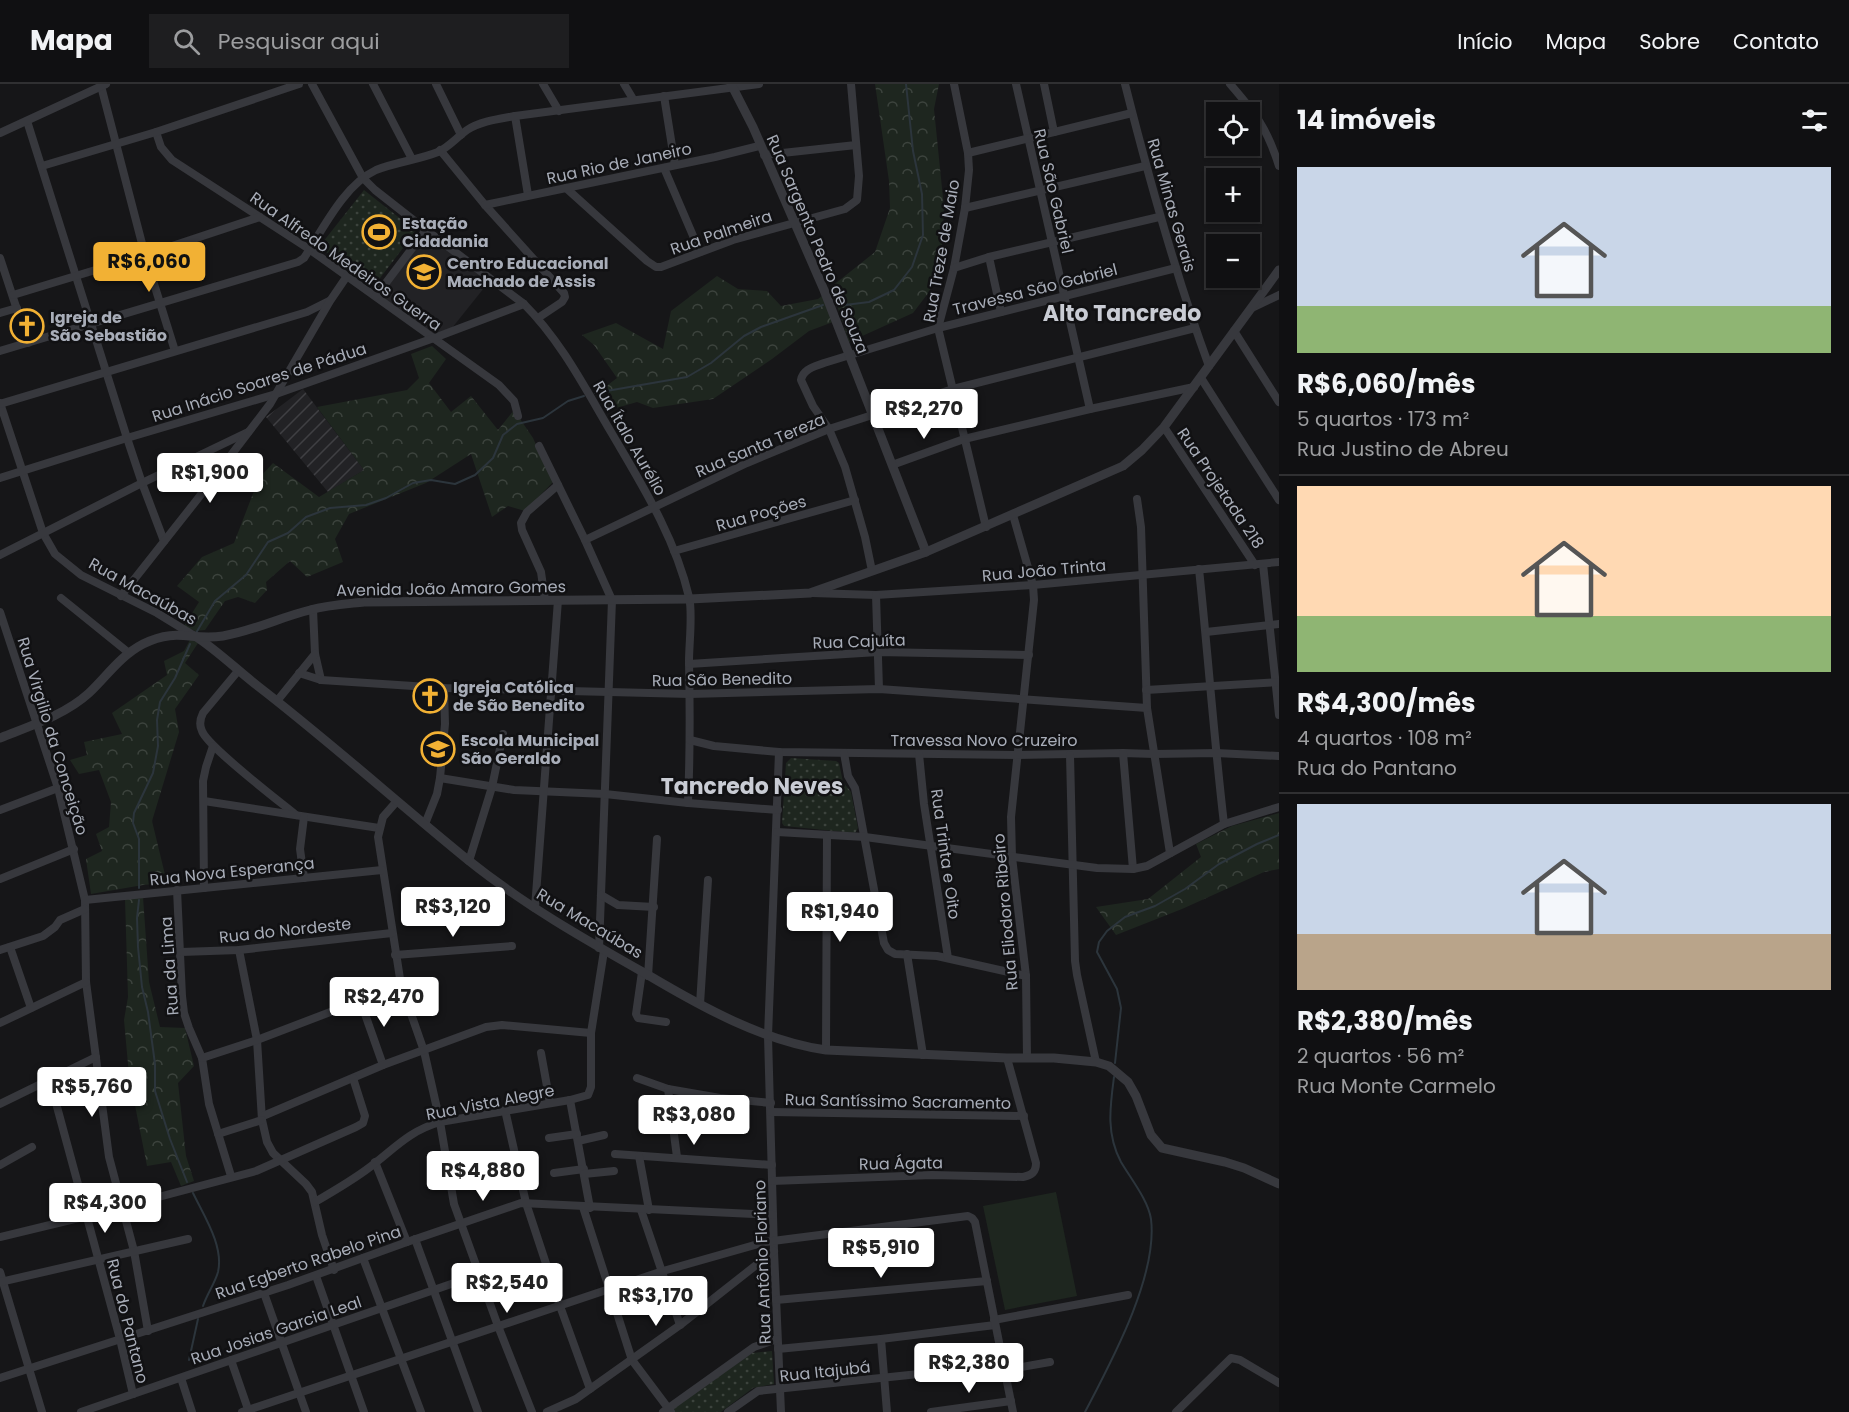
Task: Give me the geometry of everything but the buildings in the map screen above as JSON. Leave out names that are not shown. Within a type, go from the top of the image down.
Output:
[{"type":"street","points":[[42,166],[156,132],[299,84]]},
{"type":"street","name":"Rua Ítalo Aurélio","points":[[312,84],[363,178],[426,230],[524,304],[538,318],[580,378],[655,506],[674,551],[690,599],[688,803]]},
{"type":"street","points":[[373,84],[412,159]]},
{"type":"street","points":[[436,84],[461,135]]},
{"type":"street","points":[[543,84],[559,111]]},
{"type":"street","points":[[624,84],[633,99]]},
{"type":"street","points":[[0,351],[291,265],[304,258],[347,193],[363,178],[378,170],[440,150],[478,124],[515,116],[633,99],[759,84]]},
{"type":"street","points":[[851,84],[856,145]]},
{"type":"street","name":"Rua Treze de Maio","points":[[954,84],[968,153],[969,170],[954,268],[938,327],[986,527]]},
{"type":"street","name":"Rua São Gabriel","points":[[1016,84],[1042,190],[1090,409]]},
{"type":"street","points":[[1044,84],[1054,132]]},
{"type":"street","name":"Rua Minas Gerais","points":[[1125,84],[1159,217],[1209,366]]},
{"type":"street","points":[[1230,84],[1250,106],[1264,128],[1279,166]]},
{"type":"street","points":[[0,133],[104,85],[116,144],[175,351]]},
{"type":"street","name":"Rua Sargento Pedro de Souza","points":[[732,86],[794,222],[850,356],[926,552]]},
{"type":"street","points":[[664,96],[675,165]]},
{"type":"street","points":[[968,153],[1132,113]]},
{"type":"street","points":[[515,116],[528,195]]},
{"type":"street","points":[[27,121],[127,438],[164,541]]},
{"type":"street","name":"Rua Alfredo Medeiros Guerra","points":[[156,132],[161,147],[172,160],[309,249],[500,385],[514,401],[518,416]]},
{"type":"street","name":"Rua Rio de Janeiro","points":[[485,205],[675,165],[762,150],[856,145]]},
{"type":"street","name":"Rua Palmeira","points":[[566,188],[647,261],[656,267],[661,267],[794,222],[845,209],[857,200],[859,176],[856,145]]},
{"type":"street","points":[[440,150],[485,205],[564,293],[561,303],[538,318]]},
{"type":"street","points":[[965,208],[1145,166]]},
{"type":"street","points":[[664,168],[700,252]]},
{"type":"street","points":[[13,295],[146,255],[260,217]]},
{"type":"street","points":[[954,268],[989,257],[1159,217]]},
{"type":"street","points":[[376,296],[426,230]]},
{"type":"street","points":[[989,257],[1002,312]]},
{"type":"street","points":[[0,258],[28,343]]},
{"type":"street","name":"Travessa São Gabriel","points":[[829,429],[813,406],[801,380],[801,376],[810,368],[938,327],[1176,268]]},
{"type":"street","points":[[986,527],[1124,466],[1164,427],[1279,270]]},
{"type":"street","points":[[120,596],[250,431],[276,394],[347,276]]},
{"type":"street","points":[[1251,308],[1279,295]]},
{"type":"street","points":[[0,404],[307,312],[330,301]]},
{"type":"street","name":"Rua Inácio Soares de Pádua","points":[[0,478],[276,394],[524,304]]},
{"type":"street","points":[[0,313],[17,308]]},
{"type":"street","name":"Rua Santa Tereza","points":[[585,540],[747,463],[829,429],[952,389],[1195,328]]},
{"type":"street","points":[[1234,331],[1279,402]]},
{"type":"street","points":[[1201,378],[1279,500]]},
{"type":"street","points":[[892,465],[964,439],[1194,387]]},
{"type":"street","name":"Rua Macaúbas","points":[[0,404],[43,533],[55,554],[81,575],[157,613],[193,635],[277,701],[469,861],[535,908],[602,950],[700,1004],[768,1036],[806,1047],[923,1055],[1054,1058],[1096,1062],[1109,1066],[1128,1082],[1151,1135],[1162,1148],[1234,1165],[1279,1184]]},
{"type":"street","name":"Rua Projetada 218","points":[[1164,427],[1259,564]]},
{"type":"street","points":[[829,429],[845,467],[855,500],[872,571]]},
{"type":"street","points":[[0,555],[250,431]]},
{"type":"street","points":[[218,1134],[262,1118],[383,1065],[478,1029],[493,1025],[591,1033],[602,950],[601,895],[612,600],[539,446]]},
{"type":"street","points":[[544,600],[541,572],[521,523],[527,512],[558,485]]},
{"type":"street","points":[[1137,499],[1141,527],[1147,708],[1170,853]]},
{"type":"street","name":"Rua Poções","points":[[674,551],[855,500]]},
{"type":"street","name":"Rua Eliodoro Ribeiro","points":[[1013,515],[1033,585],[1034,600],[1011,817],[1012,857],[1026,976],[1027,1058]]},
{"type":"street","name":"Avenida João Amaro Gomes","points":[[0,738],[36,724],[82,699],[129,653],[150,641],[168,635],[213,637],[229,635],[312,609],[364,602],[690,599],[810,593],[926,552],[986,527]]},
{"type":"street","name":"Rua João Trinta","points":[[810,593],[876,595],[1033,585],[1279,562]]},
{"type":"street","points":[[1259,564],[1277,682],[1279,715]]},
{"type":"street","points":[[1199,569],[1224,824]]},
{"type":"street","points":[[876,595],[879,689]]},
{"type":"street","points":[[61,598],[129,653]]},
{"type":"street","points":[[535,908],[558,600]]},
{"type":"street","points":[[312,609],[315,654],[321,680]]},
{"type":"street","name":"Rua Virgilio da Conceição","points":[[0,612],[58,788],[85,900],[87,982],[109,1157],[134,1251],[148,1331]]},
{"type":"street","points":[[1206,632],[1279,624]]},
{"type":"street","points":[[223,658],[222,645],[229,635]]},
{"type":"street","name":"Rua Cajuíta","points":[[689,664],[878,652],[1029,655]]},
{"type":"street","points":[[277,701],[315,654]]},
{"type":"street","points":[[238,671],[201,717],[201,730],[213,746],[300,816]]},
{"type":"street","name":"Rua São Benedito","points":[[299,673],[321,680],[444,688],[690,694],[879,689],[1147,708]]},
{"type":"street","points":[[1146,690],[1277,682]]},
{"type":"street","points":[[425,824],[441,778],[446,724],[444,688]]},
{"type":"street","points":[[469,861],[492,787],[503,734]]},
{"type":"street","name":"Travessa Novo Cruzeiro","points":[[690,740],[714,746],[779,752],[1017,755],[1216,753],[1279,756]]},
{"type":"street","points":[[204,888],[204,774],[213,746]]},
{"type":"street","name":"Rua Antônio Floriano","points":[[779,752],[768,1036],[781,1412]]},
{"type":"street","points":[[844,753],[848,776],[855,788],[884,944],[888,950],[895,954],[948,958],[1026,976]]},
{"type":"street","points":[[1123,753],[1133,869]]},
{"type":"street","name":"Rua Trinta e Oito","points":[[919,754],[924,804],[948,958]]},
{"type":"street","points":[[1070,755],[1077,975],[1096,1062]]},
{"type":"street","points":[[441,778],[492,787],[543,792],[605,794],[778,810]]},
{"type":"street","points":[[0,810],[58,788]]},
{"type":"street","points":[[204,801],[379,828]]},
{"type":"street","points":[[397,801],[383,817],[378,837],[401,985],[424,1051],[440,1122],[452,1194],[498,1326],[532,1412],[547,1411],[576,1399],[632,1360],[774,1251]]},
{"type":"street","points":[[777,832],[865,837],[1097,868],[1133,869],[1146,866],[1224,824],[1279,807]]},
{"type":"street","points":[[300,816],[300,849],[304,878]]},
{"type":"street","points":[[826,1050],[827,835]]},
{"type":"street","points":[[657,839],[654,907],[645,974],[636,1014],[638,1018],[666,1023]]},
{"type":"street","points":[[0,879],[74,849]]},
{"type":"street","name":"Rua Nova Esperança","points":[[85,900],[382,870]]},
{"type":"street","points":[[700,1004],[708,880]]},
{"type":"street","name":"Rua da Lima","points":[[177,890],[184,1013],[202,1058],[209,1104],[231,1176]]},
{"type":"street","points":[[601,895],[618,905],[654,907]]},
{"type":"street","points":[[0,950],[43,936],[60,920],[85,909]]},
{"type":"street","name":"Rua do Nordeste","points":[[181,952],[238,950],[392,933]]},
{"type":"street","points":[[395,955],[512,946]]},
{"type":"street","points":[[10,947],[31,1008]]},
{"type":"street","points":[[238,950],[257,1040],[262,1118],[267,1142],[273,1153],[312,1192],[322,1235],[334,1270]]},
{"type":"street","points":[[907,954],[923,1055]]},
{"type":"street","points":[[0,1023],[87,982]]},
{"type":"street","points":[[202,1058],[257,1040],[401,985]]},
{"type":"street","points":[[360,1000],[383,1065]]},
{"type":"street","name":"Rua Vista Alegre","points":[[315,1202],[423,1127],[440,1122],[585,1097],[590,1091],[591,1033]]},
{"type":"street","points":[[541,1053],[550,1103]]},
{"type":"street","points":[[0,1104],[96,1057]]},
{"type":"street","points":[[1007,1058],[1024,1116]]},
{"type":"street","points":[[0,1237],[256,1171],[363,1123],[365,1116],[353,1078]]},
{"type":"street","points":[[637,1078],[668,1089],[720,1098],[771,1103]]},
{"type":"street","name":"Rua do Pantano","points":[[50,1081],[133,1394]]},
{"type":"street","points":[[668,1089],[677,1157]]},
{"type":"street","points":[[570,1100],[584,1172],[586,1208],[610,1290],[632,1360],[667,1411],[754,1347],[777,1339]]},
{"type":"street","points":[[505,1110],[526,1203],[560,1306],[591,1389]]},
{"type":"street","name":"Rua Santíssimo Sacramento","points":[[771,1112],[1024,1116]]},
{"type":"street","name":"Rua Ágata","points":[[772,1181],[932,1175],[1023,1177],[1031,1175],[1036,1169],[1036,1163],[1024,1116]]},
{"type":"street","points":[[549,1138],[604,1135]]},
{"type":"street","points":[[0,1165],[32,1147]]},
{"type":"street","points":[[615,1154],[772,1165]]},
{"type":"street","points":[[639,1156],[645,1210],[680,1324]]},
{"type":"street","points":[[375,1162],[407,1242]]},
{"type":"street","points":[[554,1173],[614,1171]]},
{"type":"street","name":"Rua Egberto Rabelo Pina","points":[[0,1378],[334,1270],[510,1206],[526,1203],[586,1208],[773,1215]]},
{"type":"street","points":[[231,1360],[246,1411],[663,1271],[775,1240],[962,1216],[972,1218],[975,1222],[1013,1412]]},
{"type":"street","points":[[1,1282],[188,1239]]},
{"type":"street","points":[[415,1239],[478,1412]]},
{"type":"street","points":[[363,1258],[421,1412]]},
{"type":"street","points":[[0,1272],[1,1282],[42,1412]]},
{"type":"street","name":"Rua Josias Garcia Leal","points":[[81,1412],[480,1274]]},
{"type":"street","points":[[316,1276],[364,1412]]},
{"type":"street","points":[[777,1300],[987,1281]]},
{"type":"street","points":[[264,1293],[306,1412]]},
{"type":"street","points":[[778,1349],[881,1339],[995,1323],[1128,1295]]},
{"type":"street","points":[[881,1339],[887,1412]]},
{"type":"street","points":[[1176,1412],[1231,1358],[1240,1360],[1279,1383]]},
{"type":"street","name":"Rua Itajubá","points":[[728,1412],[758,1392],[1050,1362]]},
{"type":"street","points":[[181,1378],[192,1412]]},
{"type":"street","points":[[930,1412],[1011,1401]]},
{"type":"shaded area","points":[[430,231],[492,278],[452,328],[433,334],[380,296]]},
{"type":"shaded area","points":[[303,389],[364,470],[328,492],[266,417]]},
{"type":"green space","points":[[875,84],[939,84],[934,109],[944,208],[941,267],[929,292],[913,313],[849,342],[831,287],[875,252],[890,208],[889,181]]},
{"type":"green space","points":[[364,190],[416,231],[374,286],[319,247]]},
{"type":"green space","points":[[717,276],[738,289],[767,291],[781,306],[818,299],[822,296],[833,322],[809,331],[713,399],[653,408],[637,402],[606,411],[594,391],[605,387],[617,378],[594,345],[582,335],[616,323],[663,349],[671,311]]},
{"type":"green space","points":[[432,346],[446,359],[429,383],[451,412],[471,396],[498,430],[514,410],[533,438],[553,482],[525,511],[508,506],[492,517],[471,454],[426,483],[349,514],[335,539],[343,562],[307,577],[290,561],[266,582],[267,590],[255,603],[238,597],[225,601],[205,630],[195,631],[184,626],[199,602],[177,586],[202,557],[234,543],[259,478],[273,463],[319,497],[364,470],[317,407],[407,390],[419,378],[411,354]]},
{"type":"green space","points":[[191,638],[198,643],[185,663],[199,675],[175,709],[179,732],[152,821],[167,883],[91,894],[86,859],[102,851],[96,834],[109,827],[111,802],[99,770],[79,774],[70,760],[87,755],[84,742],[122,734],[112,713],[167,675],[164,661],[184,651]]},
{"type":"green space","points":[[791,758],[839,763],[843,782],[851,792],[858,828],[855,833],[784,826],[782,823],[786,763]]},
{"type":"green space","points":[[1279,813],[1279,869],[1264,872],[1182,909],[1116,935],[1096,907],[1148,899],[1201,857],[1196,844],[1232,826]]},
{"type":"green space","points":[[143,897],[149,982],[160,1027],[185,1028],[194,1066],[178,1083],[186,1156],[194,1181],[181,1186],[171,1162],[147,1166],[129,1075],[124,1020],[128,997],[125,899]]},
{"type":"green space","points":[[1056,1192],[1077,1296],[1005,1310],[983,1206]]},
{"type":"green space","points":[[772,1351],[774,1384],[753,1388],[721,1412],[675,1412],[673,1409],[752,1353]]},
{"type":"waterway","points":[[837,306],[869,302],[894,290],[912,267],[923,235],[922,194],[913,151],[906,84]]},
{"type":"waterway","points":[[595,393],[687,377],[711,363],[744,336],[761,327],[823,305]]},
{"type":"waterway","points":[[196,633],[215,601],[246,575],[268,542],[288,533],[306,517],[330,508],[366,505],[386,498],[413,483],[431,480],[455,484],[475,475],[493,458],[503,435],[517,424],[543,418],[568,401],[584,396]]},
{"type":"waterway","points":[[139,888],[139,839],[133,823],[134,813],[153,773],[158,746],[157,720],[160,702],[175,678],[190,644]]},
{"type":"waterway","points":[[1115,1063],[1121,1008],[1117,989],[1097,952],[1099,942],[1107,931],[1125,917],[1155,906],[1185,889],[1219,864],[1279,835]]},
{"type":"waterway","points":[[139,900],[138,947],[155,1064],[155,1091],[187,1182]]},
{"type":"waterway","points":[[1085,1412],[1130,1318],[1140,1292],[1151,1242],[1149,1212],[1143,1197],[1121,1162],[1113,1141],[1111,1110],[1114,1077]]},
{"type":"waterway","points":[[193,1193],[212,1231],[219,1262],[217,1276],[203,1306]]},
{"type":"waterway","points":[[189,1360],[198,1319]]},
{"type":"place","name":"Estação Cidadania","points":[[379,232]]},
{"type":"place","name":"Centro Educacional Machado de Assis","points":[[424,272]]},
{"type":"place","name":"Igreja de São Sebastião","points":[[27,326]]},
{"type":"place","name":"Igreja Católica de São Benedito","points":[[430,696]]},
{"type":"place","name":"Escola Municipal São Geraldo","points":[[438,749]]},
{"type":"district","name":"Alto Tancredo","points":[[1122,313]]},
{"type":"district","name":"Tancredo Neves","points":[[752,786]]}]
